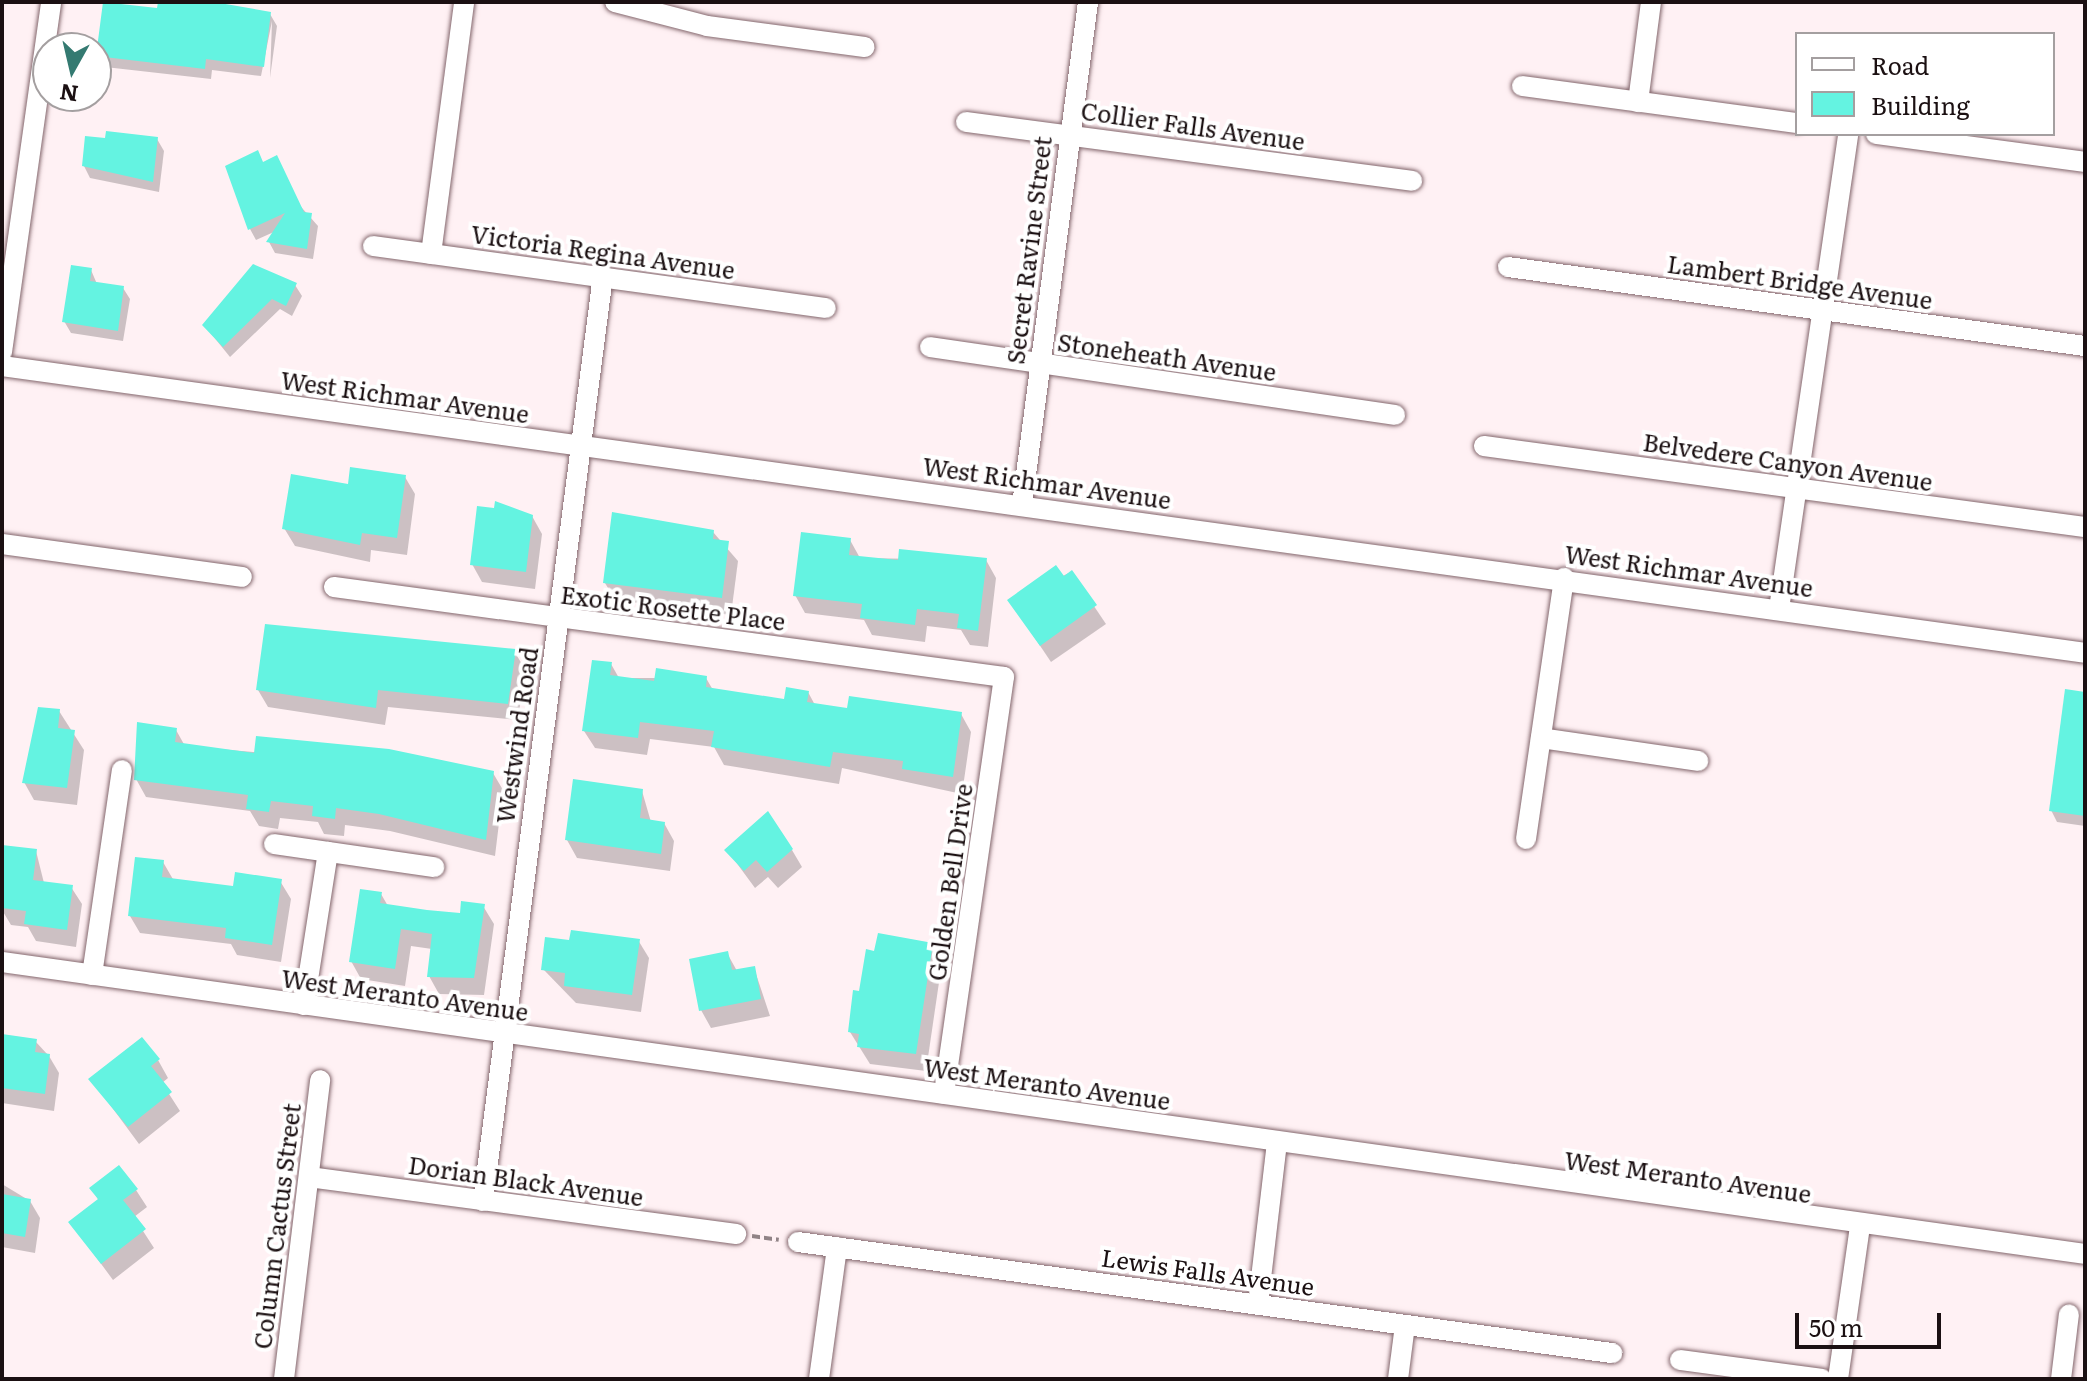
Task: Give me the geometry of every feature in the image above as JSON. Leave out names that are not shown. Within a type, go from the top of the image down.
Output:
[{"type":"street","points":[[2,352],[51,2]]},
{"type":"street","points":[[431,254],[464,2]]},
{"type":"street","points":[[615,2],[707,26],[865,47]]},
{"type":"street","name":"Secret Ravine Street","points":[[1022,505],[1088,2]]},
{"type":"street","points":[[1638,102],[1651,2]]},
{"type":"street","points":[[1522,86],[1795,123]]},
{"type":"street","name":"Collier Falls Avenue","points":[[966,122],[1412,181]]},
{"type":"street","points":[[1779,609],[1848,136]]},
{"type":"street","points":[[1891,136],[2085,162]]},
{"type":"street","name":"Victoria Regina Avenue","points":[[373,246],[826,308]]},
{"type":"street","name":"Lambert Bridge Avenue","points":[[1508,267],[2085,346]]},
{"type":"street","name":"Westwind Road","points":[[483,1201],[502,1034],[603,276]]},
{"type":"street","name":"Stoneheath Avenue","points":[[930,347],[1395,415]]},
{"type":"street","name":"West Richmar Avenue","points":[[2,366],[1564,578],[2085,653]]},
{"type":"street","name":"Belvedere Canyon Avenue","points":[[1484,446],[2085,527]]},
{"type":"street","points":[[2,544],[242,577]]},
{"type":"street","points":[[1526,839],[1564,578]]},
{"type":"street","name":"Exotic Rosette Place","points":[[334,587],[1004,677]]},
{"type":"street","name":"Golden Bell Drive","points":[[944,1094],[1004,677]]},
{"type":"street","points":[[1541,738],[1698,761]]},
{"type":"street","points":[[92,975],[122,770]]},
{"type":"street","points":[[274,844],[434,867]]},
{"type":"street","points":[[304,1005],[328,852]]},
{"type":"street","name":"West Meranto Avenue","points":[[2,962],[1860,1226],[2085,1254]]},
{"type":"street","name":"Column Cactus Street","points":[[284,1379],[320,1080]]},
{"type":"street","points":[[1258,1304],[1277,1143]]},
{"type":"street","name":"Dorian Black Avenue","points":[[309,1177],[736,1234]]},
{"type":"street","points":[[1838,1379],[1860,1226]]},
{"type":"street","name":"Lewis Falls Avenue","points":[[798,1242],[1612,1353]]},
{"type":"street","points":[[819,1379],[837,1247]]},
{"type":"street","points":[[2061,1379],[2069,1314]]},
{"type":"street","points":[[1398,1379],[1405,1325]]},
{"type":"street","points":[[1680,1360],[1822,1379]]},
{"type":"path","points":[[736,1234],[798,1242]]},
{"type":"building","points":[[103,2],[157,8],[158,2],[214,2],[271,12],[264,67],[206,59],[205,69],[112,58],[112,32],[99,32]]},
{"type":"building","points":[[106,131],[158,137],[153,182],[82,166],[85,136],[105,138]]},
{"type":"building","points":[[258,150],[263,162],[277,155],[304,212],[312,213],[307,249],[266,242],[285,213],[248,230],[225,166]]},
{"type":"building","points":[[253,264],[297,283],[286,306],[272,299],[223,347],[202,325]]},
{"type":"building","points":[[71,265],[92,268],[90,281],[124,286],[118,331],[62,322]]},
{"type":"building","points":[[350,467],[406,475],[397,538],[362,533],[360,545],[282,529],[291,474],[348,484]]},
{"type":"building","points":[[495,501],[533,515],[526,572],[470,565],[477,506],[494,508]]},
{"type":"building","points":[[612,512],[714,530],[713,539],[729,541],[722,598],[603,583]]},
{"type":"building","points":[[801,532],[851,538],[849,555],[898,560],[899,549],[987,558],[978,631],[957,628],[959,614],[917,609],[915,625],[860,618],[862,604],[793,596]]},
{"type":"building","points":[[1056,565],[1064,576],[1072,570],[1097,605],[1040,646],[1007,600]]},
{"type":"building","points":[[265,624],[516,649],[508,704],[378,690],[376,708],[256,690]]},
{"type":"building","points":[[592,660],[612,662],[610,675],[654,681],[656,668],[707,676],[706,687],[784,699],[786,687],[809,691],[807,702],[847,708],[849,696],[962,712],[953,777],[902,769],[903,761],[833,752],[830,767],[711,747],[714,731],[640,722],[638,738],[582,731]]},
{"type":"building","points":[[2065,689],[2085,692],[2085,816],[2049,811]]},
{"type":"building","points":[[38,707],[60,709],[58,728],[75,730],[67,788],[22,783]]},
{"type":"building","points":[[137,722],[177,728],[175,742],[254,753],[256,736],[389,749],[494,771],[486,840],[379,814],[336,808],[335,819],[312,816],[313,806],[271,801],[269,812],[246,809],[248,795],[134,780]]},
{"type":"building","points":[[573,779],[643,789],[640,818],[665,822],[661,854],[565,840]]},
{"type":"building","points":[[768,811],[793,849],[767,872],[756,860],[744,871],[724,850]]},
{"type":"building","points":[[2,845],[37,849],[33,880],[73,885],[67,930],[24,924],[26,911],[2,908]]},
{"type":"building","points":[[135,857],[164,860],[162,877],[233,886],[235,872],[282,879],[272,945],[225,938],[226,928],[128,916]]},
{"type":"building","points":[[360,889],[382,892],[380,903],[427,910],[460,913],[461,901],[485,904],[474,978],[427,977],[432,934],[401,929],[395,969],[349,962]]},
{"type":"building","points":[[571,930],[640,939],[632,995],[564,986],[565,973],[541,970],[545,937],[569,940]]},
{"type":"building","points":[[878,933],[933,943],[916,1054],[857,1047],[859,1034],[848,1032],[853,990],[859,991],[866,949],[874,951]]},
{"type":"building","points":[[728,951],[732,970],[755,966],[761,999],[699,1011],[689,959]]},
{"type":"building","points":[[2,1034],[37,1039],[35,1052],[50,1054],[45,1094],[2,1088]]},
{"type":"building","points":[[142,1037],[160,1059],[151,1066],[172,1092],[128,1127],[88,1079]]},
{"type":"building","points":[[119,1165],[138,1189],[123,1200],[146,1229],[101,1264],[68,1222],[98,1199],[89,1188]]},
{"type":"building","points":[[2,1194],[31,1199],[25,1237],[2,1233]]}]
